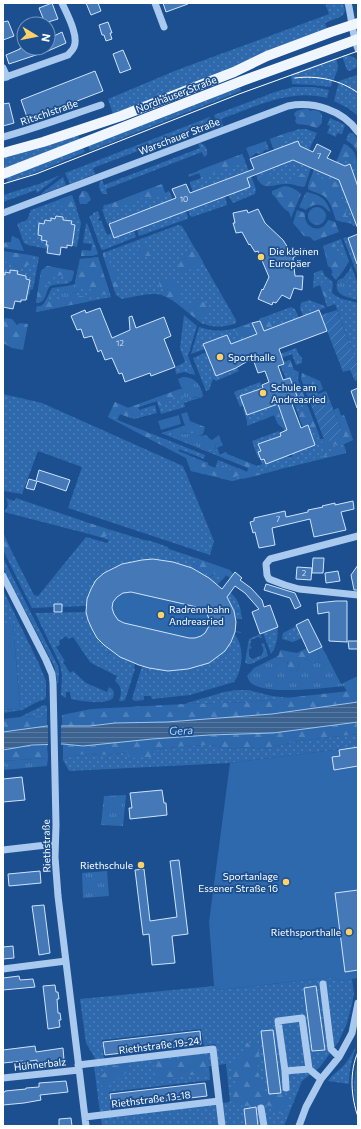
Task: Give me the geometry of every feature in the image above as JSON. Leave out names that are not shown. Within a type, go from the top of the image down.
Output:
[{"type":"main road","name":"Nordhäuser Straße","points":[[3,153],[43,142],[121,116],[234,72],[267,56],[355,24]]},
{"type":"main road","name":"Nordhäuser Straße","points":[[3,174],[242,81],[357,43]]},
{"type":"street","points":[[3,68],[5,78],[68,55],[74,49],[76,43],[75,36],[62,3]]},
{"type":"street","points":[[155,3],[164,27]]},
{"type":"street","points":[[348,3],[355,24],[357,43]]},
{"type":"street","name":"Warschauer Straße","points":[[3,213],[288,106],[307,104],[328,109],[348,121],[358,132]]},
{"type":"street","name":"Ritschlstraße","points":[[3,137],[26,131],[101,105]]},
{"type":"street","points":[[358,536],[270,559],[266,564],[269,579],[285,585],[299,589],[358,595]]},
{"type":"street","name":"Riethstraße","points":[[3,576],[49,667],[53,683],[55,857],[58,896],[86,1126]]},
{"type":"street","points":[[3,850],[55,844]]},
{"type":"street","points":[[3,968],[66,961]]},
{"type":"street","points":[[323,984],[331,1049],[339,1057]]},
{"type":"street","points":[[299,1126],[306,1107],[321,1079],[339,1057],[352,1033],[358,1004]]},
{"type":"street","points":[[286,1088],[278,1021],[302,1018],[309,1069],[321,1079]]},
{"type":"street","name":"Riethstraße 19-24","points":[[79,1067],[212,1049],[222,1126]]},
{"type":"street","name":"Hühnerbalz","points":[[3,1078],[79,1067]]},
{"type":"street","points":[[285,1071],[309,1069]]},
{"type":"street","name":"Riethstraße 13-18","points":[[85,1117],[219,1101]]},
{"type":"street","points":[[261,1108],[264,1126]]},
{"type":"green space","points":[[325,3],[343,3],[345,11],[340,17],[325,23],[327,29],[273,48],[222,72],[113,114],[108,99],[177,70],[329,14]]},
{"type":"green space","points":[[344,55],[355,58],[358,61],[358,66],[349,71],[347,70],[342,56]]},
{"type":"green space","points":[[336,58],[338,67],[331,87],[292,84],[291,74]]},
{"type":"green space","points":[[357,75],[358,116],[348,108],[334,101],[339,81]]},
{"type":"green space","points":[[293,87],[314,87],[329,90],[327,98],[300,95],[260,104],[221,119],[223,126],[219,127],[214,115],[275,92]]},
{"type":"green space","points":[[240,88],[241,91],[90,151],[88,146],[226,92]]},
{"type":"green space","points":[[308,109],[310,111],[319,111],[322,115],[322,123],[317,128],[297,124],[295,121],[295,112]]},
{"type":"green space","points":[[210,117],[215,129],[211,130],[209,124],[93,168],[95,174],[70,184],[65,173]]},
{"type":"green space","points":[[330,118],[345,125],[342,134],[337,133],[336,137],[327,133],[330,126],[327,125]]},
{"type":"green space","points":[[299,129],[306,129],[317,133],[309,150],[300,146],[274,150],[270,139]]},
{"type":"green space","points":[[289,132],[292,136],[290,137],[291,140],[278,143],[278,147],[273,148],[270,139]]},
{"type":"green space","points":[[349,133],[353,133],[358,139],[358,153],[353,145],[346,140]]},
{"type":"green space","points":[[78,135],[80,140],[3,169],[3,158]]},
{"type":"green space","points":[[266,141],[269,150],[265,150],[261,154],[256,153],[250,158],[246,148]]},
{"type":"green space","points":[[198,143],[204,145],[207,151],[207,155],[204,157],[202,152],[106,189],[107,194],[103,194],[100,191],[99,185],[100,181],[102,180],[104,185],[200,148]]},
{"type":"green space","points":[[344,144],[349,147],[356,157],[358,187],[345,166],[336,162]]},
{"type":"green space","points":[[344,144],[354,152],[355,161],[353,164],[340,157]]},
{"type":"green space","points":[[83,148],[85,152],[35,173],[8,182],[6,178]]},
{"type":"green space","points":[[242,154],[256,189],[255,194],[233,203],[228,195],[250,187],[244,172],[193,192],[190,182],[201,178],[199,173],[189,177],[188,175]]},
{"type":"green space","points":[[242,154],[245,160],[245,165],[243,166],[241,164],[237,164],[235,166],[232,165],[232,167],[227,168],[217,175],[214,172],[207,177],[197,171]]},
{"type":"green space","points":[[293,160],[311,168],[305,186],[283,184],[265,186],[258,180],[256,174]]},
{"type":"green space","points":[[314,169],[339,180],[354,221],[358,220],[358,224],[354,226],[336,220],[332,207],[326,198],[308,189]]},
{"type":"green space","points":[[270,173],[271,181],[268,185],[263,185],[257,179],[258,177],[264,176]]},
{"type":"green space","points":[[300,174],[308,177],[303,187],[292,183],[295,176]]},
{"type":"green space","points":[[60,175],[37,193],[36,190],[3,202],[3,195],[39,184]]},
{"type":"green space","points":[[314,176],[317,178],[321,177],[324,181],[331,179],[338,183],[340,190],[339,193],[342,195],[342,201],[344,208],[346,209],[346,216],[348,216],[348,220],[344,222],[336,220],[328,200],[316,190],[312,191],[308,189],[311,177]]},
{"type":"green space","points":[[63,177],[66,185],[42,194],[42,193]]},
{"type":"green space","points":[[162,184],[165,193],[169,191],[173,200],[107,224],[102,209],[104,209],[104,205]]},
{"type":"green space","points":[[162,184],[165,193],[162,198],[157,196],[149,199],[141,198],[139,201],[134,200],[131,203],[126,202],[120,210],[113,210],[110,206],[110,204]]},
{"type":"green space","points":[[284,186],[293,188],[301,194],[291,218],[289,212],[272,194],[272,191]]},
{"type":"green space","points":[[82,191],[88,193],[91,200],[87,204],[80,204],[79,197]]},
{"type":"green space","points":[[307,192],[322,198],[331,212],[319,205],[312,206],[306,210],[299,207]]},
{"type":"green space","points":[[72,195],[81,223],[77,247],[72,246],[72,233],[74,233],[75,225],[71,224],[72,221],[63,220],[63,217],[56,216],[55,219],[51,218],[51,221],[45,220],[44,224],[39,223],[38,235],[42,236],[41,240],[47,241],[46,244],[51,245],[48,249],[24,243],[17,224],[27,220],[31,210]]},
{"type":"green space","points":[[72,195],[77,209],[68,208],[67,205],[63,207],[58,204],[58,200]]},
{"type":"green space","points":[[225,196],[227,205],[192,217],[190,216],[188,210]]},
{"type":"green space","points":[[313,207],[321,207],[326,212],[324,223],[321,225],[313,225],[308,220],[308,212]]},
{"type":"green space","points":[[297,210],[305,213],[305,219],[310,226],[318,229],[325,225],[328,220],[335,222],[339,232],[314,241],[310,237],[304,236],[293,223]]},
{"type":"green space","points":[[98,211],[100,218],[98,219],[99,221],[101,220],[107,235],[112,233],[114,237],[134,230],[136,237],[103,250],[101,249],[89,216]]},
{"type":"green space","points":[[186,211],[188,217],[187,219],[139,236],[137,229]]},
{"type":"green space","points":[[87,223],[98,254],[92,256],[81,256],[82,250],[91,251],[92,244],[83,243]]},
{"type":"green space","points":[[178,225],[182,226],[236,320],[235,324],[218,327],[205,324],[172,300],[162,295],[147,294],[122,299],[116,295],[103,253]]},
{"type":"green space","points":[[12,236],[19,239],[24,251],[3,248],[3,244],[6,242],[11,242]]},
{"type":"green space","points":[[347,237],[358,265],[358,276],[343,238]]},
{"type":"green space","points":[[341,239],[349,261],[336,280],[331,274],[333,273],[331,268],[328,266],[323,246]]},
{"type":"green space","points":[[142,242],[155,254],[152,256],[145,256],[139,254],[138,246]]},
{"type":"green space","points":[[331,243],[335,244],[336,251],[339,252],[340,256],[346,257],[349,261],[337,277],[334,277],[331,274],[333,273],[331,268],[328,266],[326,253],[323,246]]},
{"type":"green space","points":[[95,246],[98,254],[92,256],[81,256],[82,250],[91,251],[92,247]]},
{"type":"green space","points":[[192,249],[197,251],[203,262],[183,274],[179,271],[180,268],[178,265],[178,259],[185,256],[186,253]]},
{"type":"green space","points":[[3,251],[30,255],[31,265],[16,267],[14,263],[10,264],[5,262]]},
{"type":"green space","points":[[106,252],[106,257],[109,257],[110,260],[108,265],[116,269],[115,276],[118,278],[117,282],[119,287],[114,289],[103,255],[103,253]]},
{"type":"green space","points":[[30,255],[39,257],[33,289],[30,290],[28,300],[26,300],[30,280],[26,279],[26,276],[17,274],[18,272],[11,270],[10,273],[6,272],[5,275],[3,274],[3,256],[6,256],[5,260],[14,263],[16,267],[29,262],[31,260]]},
{"type":"green space","points":[[98,257],[111,297],[36,312],[37,306],[44,304],[52,288],[59,287],[64,300],[72,293],[78,292],[75,282],[80,259]]},
{"type":"green space","points":[[98,257],[109,291],[108,294],[97,296],[91,295],[90,287],[84,292],[82,287],[78,288],[75,282],[80,259]]},
{"type":"green space","points":[[47,266],[74,271],[73,277],[69,283],[50,286],[44,299],[39,303],[36,303],[41,271]]},
{"type":"green space","points":[[47,266],[74,271],[72,281],[66,280],[62,275],[54,276],[53,282],[51,284],[48,283],[45,286],[47,291],[44,299],[41,302],[36,303],[41,271]]},
{"type":"green space","points":[[351,266],[358,284],[358,300],[347,297],[349,291],[343,278]]},
{"type":"green space","points":[[322,270],[325,276],[333,282],[332,293],[341,298],[358,303],[358,366],[335,304],[327,307],[321,287],[319,285],[313,288],[314,273]]},
{"type":"green space","points":[[343,278],[349,287],[347,297],[342,295],[337,289],[338,280]]},
{"type":"green space","points":[[167,279],[179,287],[179,293],[181,295],[179,300],[174,301],[162,295],[161,293],[164,290],[160,288],[159,282]]},
{"type":"green space","points":[[328,279],[332,285],[329,290],[328,297],[326,297],[324,296],[321,286],[325,280]]},
{"type":"green space","points":[[76,284],[78,292],[72,293],[71,298],[63,300],[59,287]]},
{"type":"green space","points":[[77,295],[85,297],[89,296],[90,299],[86,302],[36,312],[37,306],[41,306],[47,301],[51,302],[55,299],[58,300],[63,298],[63,300],[67,301],[72,296],[74,297]]},
{"type":"green space","points":[[309,300],[325,306],[325,308],[303,316],[300,308],[301,303]]},
{"type":"green space","points":[[196,301],[204,302],[207,306],[207,314],[204,318],[204,324],[184,309],[184,305]]},
{"type":"green space","points":[[291,307],[295,309],[299,318],[264,331],[259,319]]},
{"type":"green space","points":[[337,310],[358,366],[358,380],[355,381],[350,370],[343,372],[321,315]]},
{"type":"green space","points":[[184,315],[197,326],[188,356],[195,375],[184,372],[176,374],[175,367],[185,362],[180,348]]},
{"type":"green space","points":[[269,316],[270,322],[275,324],[274,326],[263,330],[259,319]]},
{"type":"green space","points":[[3,319],[12,319],[17,325],[20,323],[28,324],[23,350],[12,348],[3,343]]},
{"type":"green space","points":[[252,322],[256,334],[242,339],[243,343],[233,350],[227,335],[204,343],[205,349],[191,354],[199,327],[220,331],[239,327]]},
{"type":"green space","points":[[252,322],[256,332],[255,334],[244,337],[237,335],[235,329]]},
{"type":"green space","points":[[296,348],[302,358],[302,363],[296,365],[292,354],[279,359],[278,355]]},
{"type":"green space","points":[[207,352],[216,376],[237,368],[239,371],[216,381],[213,379],[209,390],[206,391],[193,358]]},
{"type":"green space","points":[[290,360],[294,370],[299,372],[298,380],[320,439],[344,436],[334,410],[338,408],[341,416],[344,415],[353,440],[344,444],[346,453],[232,481],[191,471],[186,458],[108,417],[115,402],[128,408],[182,389],[184,396],[199,398],[184,403],[185,407],[161,414],[157,401],[138,407],[139,410],[155,405],[157,413],[134,419],[120,414],[117,420],[205,455],[204,459],[179,449],[178,451],[208,463],[208,465],[215,468],[218,460],[247,472],[248,468],[161,433],[171,430],[173,437],[215,449],[216,444],[221,441],[223,445],[217,448],[220,455],[226,452],[227,454],[257,466],[262,464],[261,460],[264,459],[266,464],[288,455],[289,458],[293,456],[292,454],[315,445],[308,425],[303,427],[292,398],[297,396],[290,378],[286,379],[280,365]]},
{"type":"green space","points":[[290,360],[294,370],[297,371],[296,376],[292,373],[291,376],[289,376],[283,371],[282,364]]},
{"type":"green space","points":[[302,373],[320,381],[323,389],[318,392],[316,387],[311,389],[309,384],[304,386],[301,379]]},
{"type":"green space","points":[[183,377],[190,378],[199,385],[203,396],[201,398],[192,397],[183,401],[182,396],[184,395],[178,379]]},
{"type":"green space","points":[[296,378],[298,379],[298,383],[300,384],[306,402],[302,401],[300,404],[295,397],[297,396],[296,384],[293,383],[293,381]]},
{"type":"green space","points":[[260,382],[263,388],[241,396],[244,405],[240,407],[234,392]]},
{"type":"green space","points":[[182,389],[184,396],[180,396],[178,398],[172,397],[169,403],[164,403],[162,406],[158,404],[157,401],[138,407],[140,413],[137,417],[136,416],[134,418],[130,414],[128,417],[120,414],[118,418],[114,414],[112,416],[113,418],[149,434],[157,436],[157,440],[160,440],[161,438],[168,440],[168,446],[171,444],[175,448],[178,447],[185,450],[186,452],[179,449],[178,451],[189,455],[189,458],[190,457],[199,461],[198,469],[203,466],[202,464],[205,462],[215,468],[219,465],[224,466],[224,469],[228,471],[233,468],[236,470],[239,468],[247,472],[250,469],[255,468],[258,474],[272,469],[278,470],[243,479],[236,476],[236,478],[238,478],[237,480],[232,481],[202,473],[200,471],[191,471],[186,458],[108,417],[115,402],[128,408]]},
{"type":"green space","points":[[315,389],[318,394],[326,391],[344,436],[330,441],[324,439],[306,392]]},
{"type":"green space","points":[[3,394],[42,403],[183,466],[214,541],[210,555],[68,508],[82,467],[38,451],[22,494],[3,491]]},
{"type":"green space","points":[[278,404],[288,433],[285,434],[283,428],[278,424],[274,415],[247,426],[243,409],[245,408],[248,415]]},
{"type":"green space","points":[[272,407],[278,408],[283,424],[282,427],[278,424],[274,415],[263,420],[266,411]]},
{"type":"green space","points":[[308,407],[320,437],[314,437],[315,432],[312,431],[311,427],[302,425],[299,417],[299,410]]},
{"type":"green space","points":[[338,408],[341,416],[344,415],[353,440],[344,444],[344,446],[340,443],[338,446],[334,444],[324,448],[322,442],[324,439],[330,441],[344,436],[334,410]]},
{"type":"green space","points":[[187,412],[190,421],[205,427],[203,434],[199,436],[182,433],[180,427],[185,426],[181,414]]},
{"type":"green space","points":[[179,415],[181,424],[161,430],[158,421]]},
{"type":"green space","points":[[180,427],[182,433],[184,434],[194,433],[199,436],[206,435],[212,440],[219,435],[221,441],[216,444],[214,450],[208,450],[173,437],[171,430]]},
{"type":"green space","points":[[279,431],[281,436],[258,444],[261,451],[258,458],[252,441]]},
{"type":"green space","points":[[345,447],[346,453],[292,466],[293,464],[315,458],[315,455],[317,454],[323,457],[325,455],[328,456],[329,454],[337,451],[337,449]]},
{"type":"green space","points":[[226,452],[227,454],[254,465],[249,468],[239,464],[237,461],[234,462],[222,457],[223,453]]},
{"type":"green space","points":[[6,498],[14,501],[16,498],[89,523],[87,525],[89,534],[4,512],[8,505]]},
{"type":"green space","points":[[89,523],[108,529],[110,531],[109,534],[103,538],[89,534],[87,525]]},
{"type":"green space","points":[[108,529],[151,541],[199,559],[196,571],[192,569],[195,563],[192,568],[173,562],[174,556],[172,562],[153,560],[153,553],[152,560],[132,562],[130,556],[131,562],[113,568],[109,563],[112,568],[96,580],[91,577],[96,581],[87,599],[86,606],[62,607],[62,604],[54,604],[54,607],[32,608],[6,556],[13,554],[34,595],[38,596],[86,537],[107,543],[109,540],[103,538],[110,531]]},
{"type":"green space","points":[[3,532],[13,554],[10,556],[6,556],[3,550]]},
{"type":"green space","name":"Radrennbahn Andreasried","points":[[152,553],[153,560],[172,562],[174,556],[173,562],[191,568],[195,562],[193,569],[209,578],[214,574],[210,579],[225,594],[234,611],[241,611],[234,612],[236,622],[235,631],[241,633],[235,632],[226,650],[231,653],[230,654],[225,650],[210,662],[213,667],[212,668],[209,663],[190,669],[192,675],[189,669],[170,671],[168,677],[168,671],[149,668],[147,674],[148,668],[129,662],[126,668],[125,667],[128,661],[112,652],[107,656],[111,651],[97,638],[91,641],[96,636],[91,629],[88,620],[81,620],[87,619],[87,600],[81,597],[87,598],[96,581],[90,578],[91,577],[96,580],[112,568],[108,563],[113,568],[131,562],[130,555],[132,562],[152,559]]},
{"type":"green space","points":[[3,558],[58,666],[58,685],[54,666],[3,568]]},
{"type":"green space","points":[[199,559],[230,570],[233,574],[230,578],[226,575],[225,577],[220,577],[214,572],[213,569],[204,575],[196,571]]},
{"type":"green space","points":[[213,569],[220,577],[225,577],[217,585],[210,579],[214,574],[209,578],[204,575]]},
{"type":"green space","points":[[3,590],[46,681],[46,697],[44,700],[22,710],[3,713],[3,710],[20,709],[13,623],[3,623]]},
{"type":"green space","points":[[229,591],[238,603],[241,610],[242,619],[235,619],[234,612],[240,610],[234,611],[225,593]]},
{"type":"green space","points":[[86,612],[88,619],[81,620],[88,620],[96,637],[91,640],[97,637],[111,651],[107,656],[112,652],[128,661],[126,667],[129,662],[135,664],[135,669],[125,700],[123,701],[119,701],[121,690],[115,681],[117,676],[90,662],[73,637],[68,639],[66,636],[59,641],[60,645],[56,647],[65,661],[63,662],[70,673],[73,671],[86,683],[107,692],[109,687],[114,692],[113,698],[110,700],[99,702],[71,699],[70,692],[66,692],[66,698],[61,695],[62,675],[60,664],[35,613]]},
{"type":"green space","points":[[3,623],[13,623],[20,709],[3,710]]},
{"type":"green space","points":[[296,626],[302,638],[293,642],[282,639],[283,633]]},
{"type":"green space","points":[[277,627],[277,641],[271,654],[263,633]]},
{"type":"green space","points":[[234,634],[240,644],[242,658],[237,677],[234,682],[190,695],[152,699],[151,696],[144,696],[144,700],[135,701],[132,699],[142,666],[148,668],[147,674],[149,668],[168,671],[168,677],[169,671],[189,669],[191,675],[190,669],[209,663],[212,668],[213,667],[209,662],[225,650],[231,653],[226,650]]},
{"type":"green space","points":[[260,634],[262,638],[258,637],[251,640],[250,646],[252,648],[249,649],[250,658],[253,659],[262,655],[263,646],[261,644],[264,643],[268,656],[251,664],[247,664],[245,662],[249,639]]},
{"type":"green space","points":[[322,647],[341,684],[358,676],[358,690],[347,692],[344,686],[295,690],[268,689],[250,682],[247,676],[254,668],[276,657],[287,660],[288,670],[292,671],[296,671],[299,667],[298,664],[301,662],[301,659],[307,659],[311,662],[317,663],[319,661],[316,650]]},
{"type":"green space","points":[[307,648],[310,653],[316,650],[319,661],[317,663],[311,662],[307,659],[298,664],[299,667],[296,671],[288,670],[288,662],[276,657],[279,655],[280,650],[297,653]]},
{"type":"green space","points":[[248,690],[272,696],[290,698],[250,702],[184,704],[224,692]]},
{"type":"green space","points":[[358,690],[358,702],[272,714],[167,722],[62,726],[62,715],[91,709],[250,702]]},
{"type":"green space","points":[[44,705],[47,706],[47,716],[20,717]]},
{"type":"green space","points":[[47,716],[47,726],[3,732],[3,719]]},
{"type":"green space","points":[[358,722],[358,734],[298,741],[264,749],[247,747],[232,749],[211,745],[175,747],[156,750],[152,757],[129,758],[127,752],[109,755],[83,754],[63,758],[63,744],[83,746],[209,735],[273,733]]},
{"type":"green space","points":[[358,734],[358,747],[230,763],[69,771],[63,760],[63,758],[83,754],[109,755],[175,747],[211,745],[232,749],[247,747],[264,749],[298,741]]},
{"type":"green space","points":[[47,744],[48,758],[3,761],[3,750]]},
{"type":"green space","name":"Sportanlage Essener Straße 16","points":[[358,747],[358,978],[340,981],[334,977],[219,990],[214,986],[209,922],[230,763]]},
{"type":"green space","points":[[48,758],[47,766],[3,770],[3,761]]},
{"type":"green space","points":[[126,795],[123,826],[101,825],[104,796]]},
{"type":"green space","points":[[107,871],[109,896],[83,898],[82,873]]},
{"type":"green space","points":[[334,977],[340,981],[352,979],[354,994],[347,1023],[339,1041],[320,1067],[302,1081],[284,1126],[102,1126],[101,1117],[230,1102],[226,1064],[209,1066],[210,1080],[109,1092],[111,1112],[100,1113],[94,1066],[216,1050],[215,1044],[204,1046],[201,1029],[102,1040],[104,1059],[96,1060],[86,1043],[80,999],[214,986],[219,990]]},
{"type":"green space","points":[[246,1043],[256,1044],[260,1060],[256,1070],[261,1079],[266,1097],[285,1094],[289,1104],[285,1112],[276,1114],[274,1107],[268,1106],[243,1106],[233,1104],[233,1089],[237,1081],[233,1077],[231,1068],[232,1062],[239,1059],[243,1055]]},
{"type":"green space","points":[[356,1047],[351,1065],[349,1084],[328,1081],[345,1064]]},
{"type":"green space","points":[[203,1057],[207,1059],[206,1075],[190,1075],[163,1082],[155,1077],[154,1064],[165,1060]]},
{"type":"green space","points":[[358,1060],[358,1112],[354,1086]]},
{"type":"green space","points":[[131,1063],[125,1074],[110,1084],[107,1093],[102,1086],[101,1076],[108,1067]]},
{"type":"water","name":"Gera","points":[[358,702],[358,722],[273,733],[209,735],[83,746],[63,744],[32,745],[3,750],[3,732],[47,726],[90,726],[115,723],[167,722],[272,714]]},
{"type":"pier","points":[[48,724],[61,724],[61,746],[48,746]]},
{"type":"building","points":[[52,3],[58,19],[56,20],[56,16],[42,16],[39,8]]},
{"type":"building","points":[[86,3],[98,3],[101,11],[91,15]]},
{"type":"building","points":[[163,3],[188,3],[188,4],[166,12]]},
{"type":"building","points":[[8,21],[14,36],[3,40],[3,22]]},
{"type":"building","points":[[108,22],[112,33],[110,33],[112,39],[106,41],[104,35],[102,35],[99,25]]},
{"type":"building","points":[[62,32],[66,43],[56,47],[56,35]]},
{"type":"building","points":[[123,50],[131,69],[120,73],[113,54]]},
{"type":"building","points":[[16,51],[16,56],[33,56],[9,64],[6,55]]},
{"type":"building","points":[[95,71],[103,91],[28,120],[21,100]]},
{"type":"building","points":[[9,103],[14,123],[3,126],[3,104]]},
{"type":"building","points":[[298,141],[300,146],[313,152],[317,144],[331,151],[327,158],[345,166],[350,164],[358,187],[358,229],[339,180],[293,160],[247,178],[250,187],[114,238],[109,224],[176,198],[172,189],[186,184],[190,193],[254,169],[250,159]]},
{"type":"building","points":[[258,209],[265,223],[283,240],[290,251],[305,249],[293,258],[295,276],[303,276],[302,290],[294,288],[290,299],[282,295],[276,303],[273,302],[272,305],[258,299],[269,277],[258,251],[255,252],[250,244],[249,245],[242,232],[236,233],[233,223],[235,223],[233,213],[247,210],[248,213]]},
{"type":"building","points":[[56,216],[63,217],[63,220],[72,221],[71,224],[75,225],[72,246],[67,245],[67,248],[61,247],[60,255],[47,253],[47,241],[41,240],[42,236],[38,235],[39,223],[44,224],[45,220],[51,221],[51,218],[55,219]]},
{"type":"building","points":[[358,234],[358,264],[357,264],[348,238]]},
{"type":"building","points":[[10,270],[18,271],[17,274],[26,276],[26,279],[30,280],[26,300],[21,300],[21,302],[15,301],[13,309],[3,307],[3,274],[5,275],[5,272],[10,273]]},
{"type":"building","points":[[100,308],[112,338],[130,330],[129,317],[132,316],[136,328],[164,317],[171,336],[164,339],[175,367],[151,376],[150,373],[125,382],[122,373],[119,374],[112,358],[105,360],[101,350],[98,352],[92,336],[84,338],[81,329],[77,330],[71,316],[85,310],[86,313]]},
{"type":"building","points":[[319,310],[327,331],[279,349],[284,364],[278,366],[283,380],[290,378],[297,396],[290,399],[301,428],[308,425],[315,445],[266,464],[264,459],[261,460],[258,452],[261,451],[258,444],[281,436],[280,433],[287,430],[278,404],[247,415],[240,396],[263,388],[262,385],[269,382],[265,371],[258,373],[253,359],[216,376],[203,344],[227,335],[231,344],[257,334],[252,323],[260,321],[264,331]]},
{"type":"building","points":[[358,388],[358,408],[357,408],[351,391]]},
{"type":"building","points":[[39,470],[70,480],[66,491],[37,481],[34,490],[26,488],[29,479],[36,481]]},
{"type":"building","points":[[353,501],[354,509],[341,512],[346,530],[314,537],[310,519],[272,528],[275,545],[259,548],[255,532],[253,533],[250,522],[254,521],[254,518],[285,511],[286,517],[308,512],[308,510],[323,507],[322,506]]},
{"type":"building","points":[[313,558],[324,558],[323,573],[312,573]]},
{"type":"building","name":"Radrennbahn Andreasried","points":[[153,559],[173,562],[192,568],[209,578],[222,589],[235,572],[242,578],[240,580],[251,588],[262,600],[264,607],[270,605],[278,627],[260,634],[252,612],[259,609],[245,593],[235,586],[227,597],[234,611],[236,622],[235,632],[225,651],[209,663],[188,669],[168,671],[149,668],[120,657],[97,638],[88,620],[86,612],[87,599],[96,580],[104,573],[122,564]],"holes":[[[131,592],[197,607],[207,614],[209,626],[205,633],[195,638],[189,638],[124,623],[118,620],[112,608],[113,602],[117,597],[123,593]]]},
{"type":"building","points":[[358,565],[358,590],[354,590],[351,575]]},
{"type":"building","points":[[297,567],[312,568],[311,580],[296,579]]},
{"type":"building","points":[[338,571],[340,581],[326,583],[325,573]]},
{"type":"building","points":[[266,584],[295,593],[301,606],[295,609],[290,598],[264,590]]},
{"type":"building","points":[[347,601],[347,642],[329,641],[329,612],[318,614],[317,603]]},
{"type":"building","points":[[54,604],[62,604],[62,612],[54,612]]},
{"type":"building","points":[[308,619],[322,647],[309,653],[296,625]]},
{"type":"building","points":[[348,641],[358,641],[358,649],[349,649]]},
{"type":"building","points":[[358,747],[358,766],[334,770],[332,757],[340,756],[339,750]]},
{"type":"building","points":[[22,777],[25,800],[3,802],[3,779]]},
{"type":"building","points":[[162,790],[164,803],[166,803],[167,815],[130,819],[129,808],[132,808],[130,793]]},
{"type":"building","points":[[179,860],[188,934],[172,936],[175,963],[152,965],[149,934],[143,935],[135,870],[144,869],[150,921],[177,917],[170,861]]},
{"type":"building","points":[[40,871],[41,883],[9,886],[8,874]]},
{"type":"building","name":"Riethsporthalle","points":[[358,890],[358,970],[345,972],[335,893]]},
{"type":"building","points":[[44,905],[50,953],[39,955],[32,906]]},
{"type":"building","points":[[13,946],[14,958],[3,959],[3,947]]},
{"type":"building","points":[[19,976],[20,980],[33,979],[35,987],[3,990],[3,978]]},
{"type":"building","points":[[55,985],[59,999],[57,999],[58,1013],[60,1013],[61,1020],[59,1020],[60,1027],[48,1029],[43,986]]},
{"type":"building","points":[[316,986],[325,1050],[312,1051],[304,988]]},
{"type":"building","points":[[273,1030],[281,1093],[269,1094],[261,1031]]},
{"type":"building","points":[[200,1031],[201,1044],[105,1055],[103,1042]]},
{"type":"building","points":[[35,1046],[36,1052],[63,1048],[64,1060],[37,1063],[37,1060],[3,1063],[3,1050]]},
{"type":"building","points":[[66,1081],[68,1092],[40,1095],[41,1100],[3,1105],[3,1092],[5,1091],[39,1087],[39,1083]]},
{"type":"building","points":[[205,1083],[207,1096],[112,1107],[110,1094]]},
{"type":"building","points":[[256,1107],[258,1126],[246,1126],[244,1109]]},
{"type":"building","points":[[71,1118],[72,1126],[59,1126],[59,1119]]},
{"type":"tram line","points":[[3,184],[36,174],[239,94],[358,51]]},
{"type":"tram line","points":[[295,78],[320,78],[344,85],[358,93]]},
{"type":"tram line","points":[[358,1052],[352,1076],[354,1101],[358,1117]]},
{"type":"place","name":"Die kleinen Europäer","points":[[261,257]]},
{"type":"place","name":"Sporthalle","points":[[220,357]]},
{"type":"place","name":"Schule am Andreasried","points":[[263,393]]},
{"type":"place","name":"Radrennbahn Andreasried","points":[[161,615]]},
{"type":"place","name":"Riethschule","points":[[141,865]]},
{"type":"place","name":"Sportanlage Essener Straße 16","points":[[286,882]]},
{"type":"place","name":"Riethsporthalle","points":[[349,932]]}]
